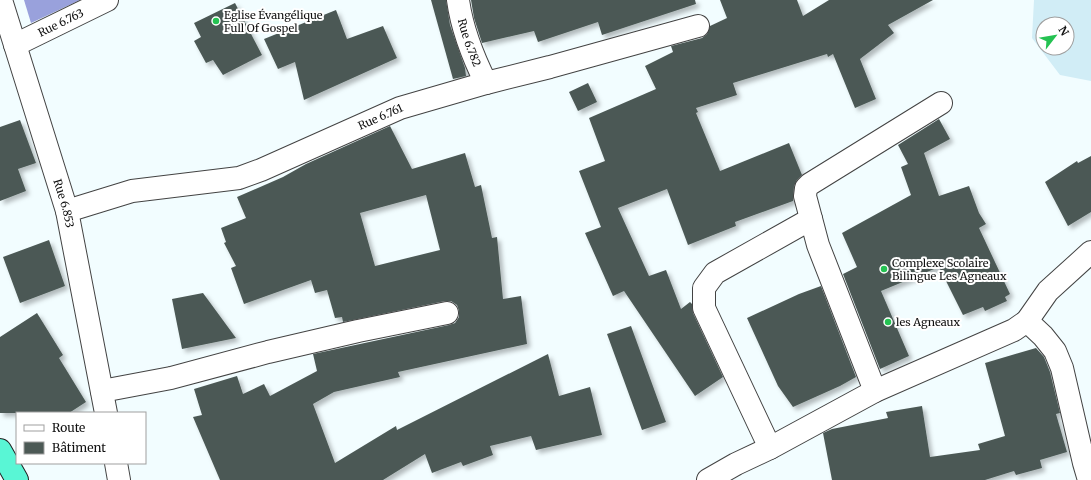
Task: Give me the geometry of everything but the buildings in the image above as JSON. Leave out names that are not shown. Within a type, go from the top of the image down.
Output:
[{"type":"highway","points":[[0,450],[17,480]]},
{"type":"street","name":"Rue 6.853","points":[[2,0],[67,211],[106,412]]},
{"type":"street","name":"Rue 6.763","points":[[15,45],[107,0]]},
{"type":"street","name":"Rue 6.782","points":[[458,0],[459,10],[472,56],[486,83]]},
{"type":"street","name":"Rue 6.761","points":[[67,211],[132,191],[239,178],[261,170],[386,113],[486,83],[698,26]]},
{"type":"street","points":[[875,391],[818,245],[805,196],[806,188],[810,184],[941,103]]},
{"type":"street","points":[[770,448],[704,308],[704,288],[715,273],[810,219]]},
{"type":"street","points":[[708,480],[875,391],[1014,330],[1026,321],[1048,291],[1091,252]]},
{"type":"street","points":[[102,391],[172,378],[268,352],[358,331],[447,313]]},
{"type":"street","points":[[1026,321],[1043,336],[1055,351],[1062,368],[1089,480]]},
{"type":"street","points":[[116,464],[119,480]]},
{"type":"shaded area","points":[[24,0],[80,0],[31,23]]},
{"type":"shaded area","points":[[1034,0],[1091,0],[1091,81],[1060,75],[1046,56],[1075,56],[1075,16],[1035,16],[1035,42],[1032,38]]},
{"type":"place","name":"Eglise Évangélique Full Of Gospel","points":[[216,21]]},
{"type":"place","name":"Complexe Scolaire Bilingue Les Agneaux","points":[[884,269]]},
{"type":"place","name":"les Agneaux","points":[[888,322]]}]
